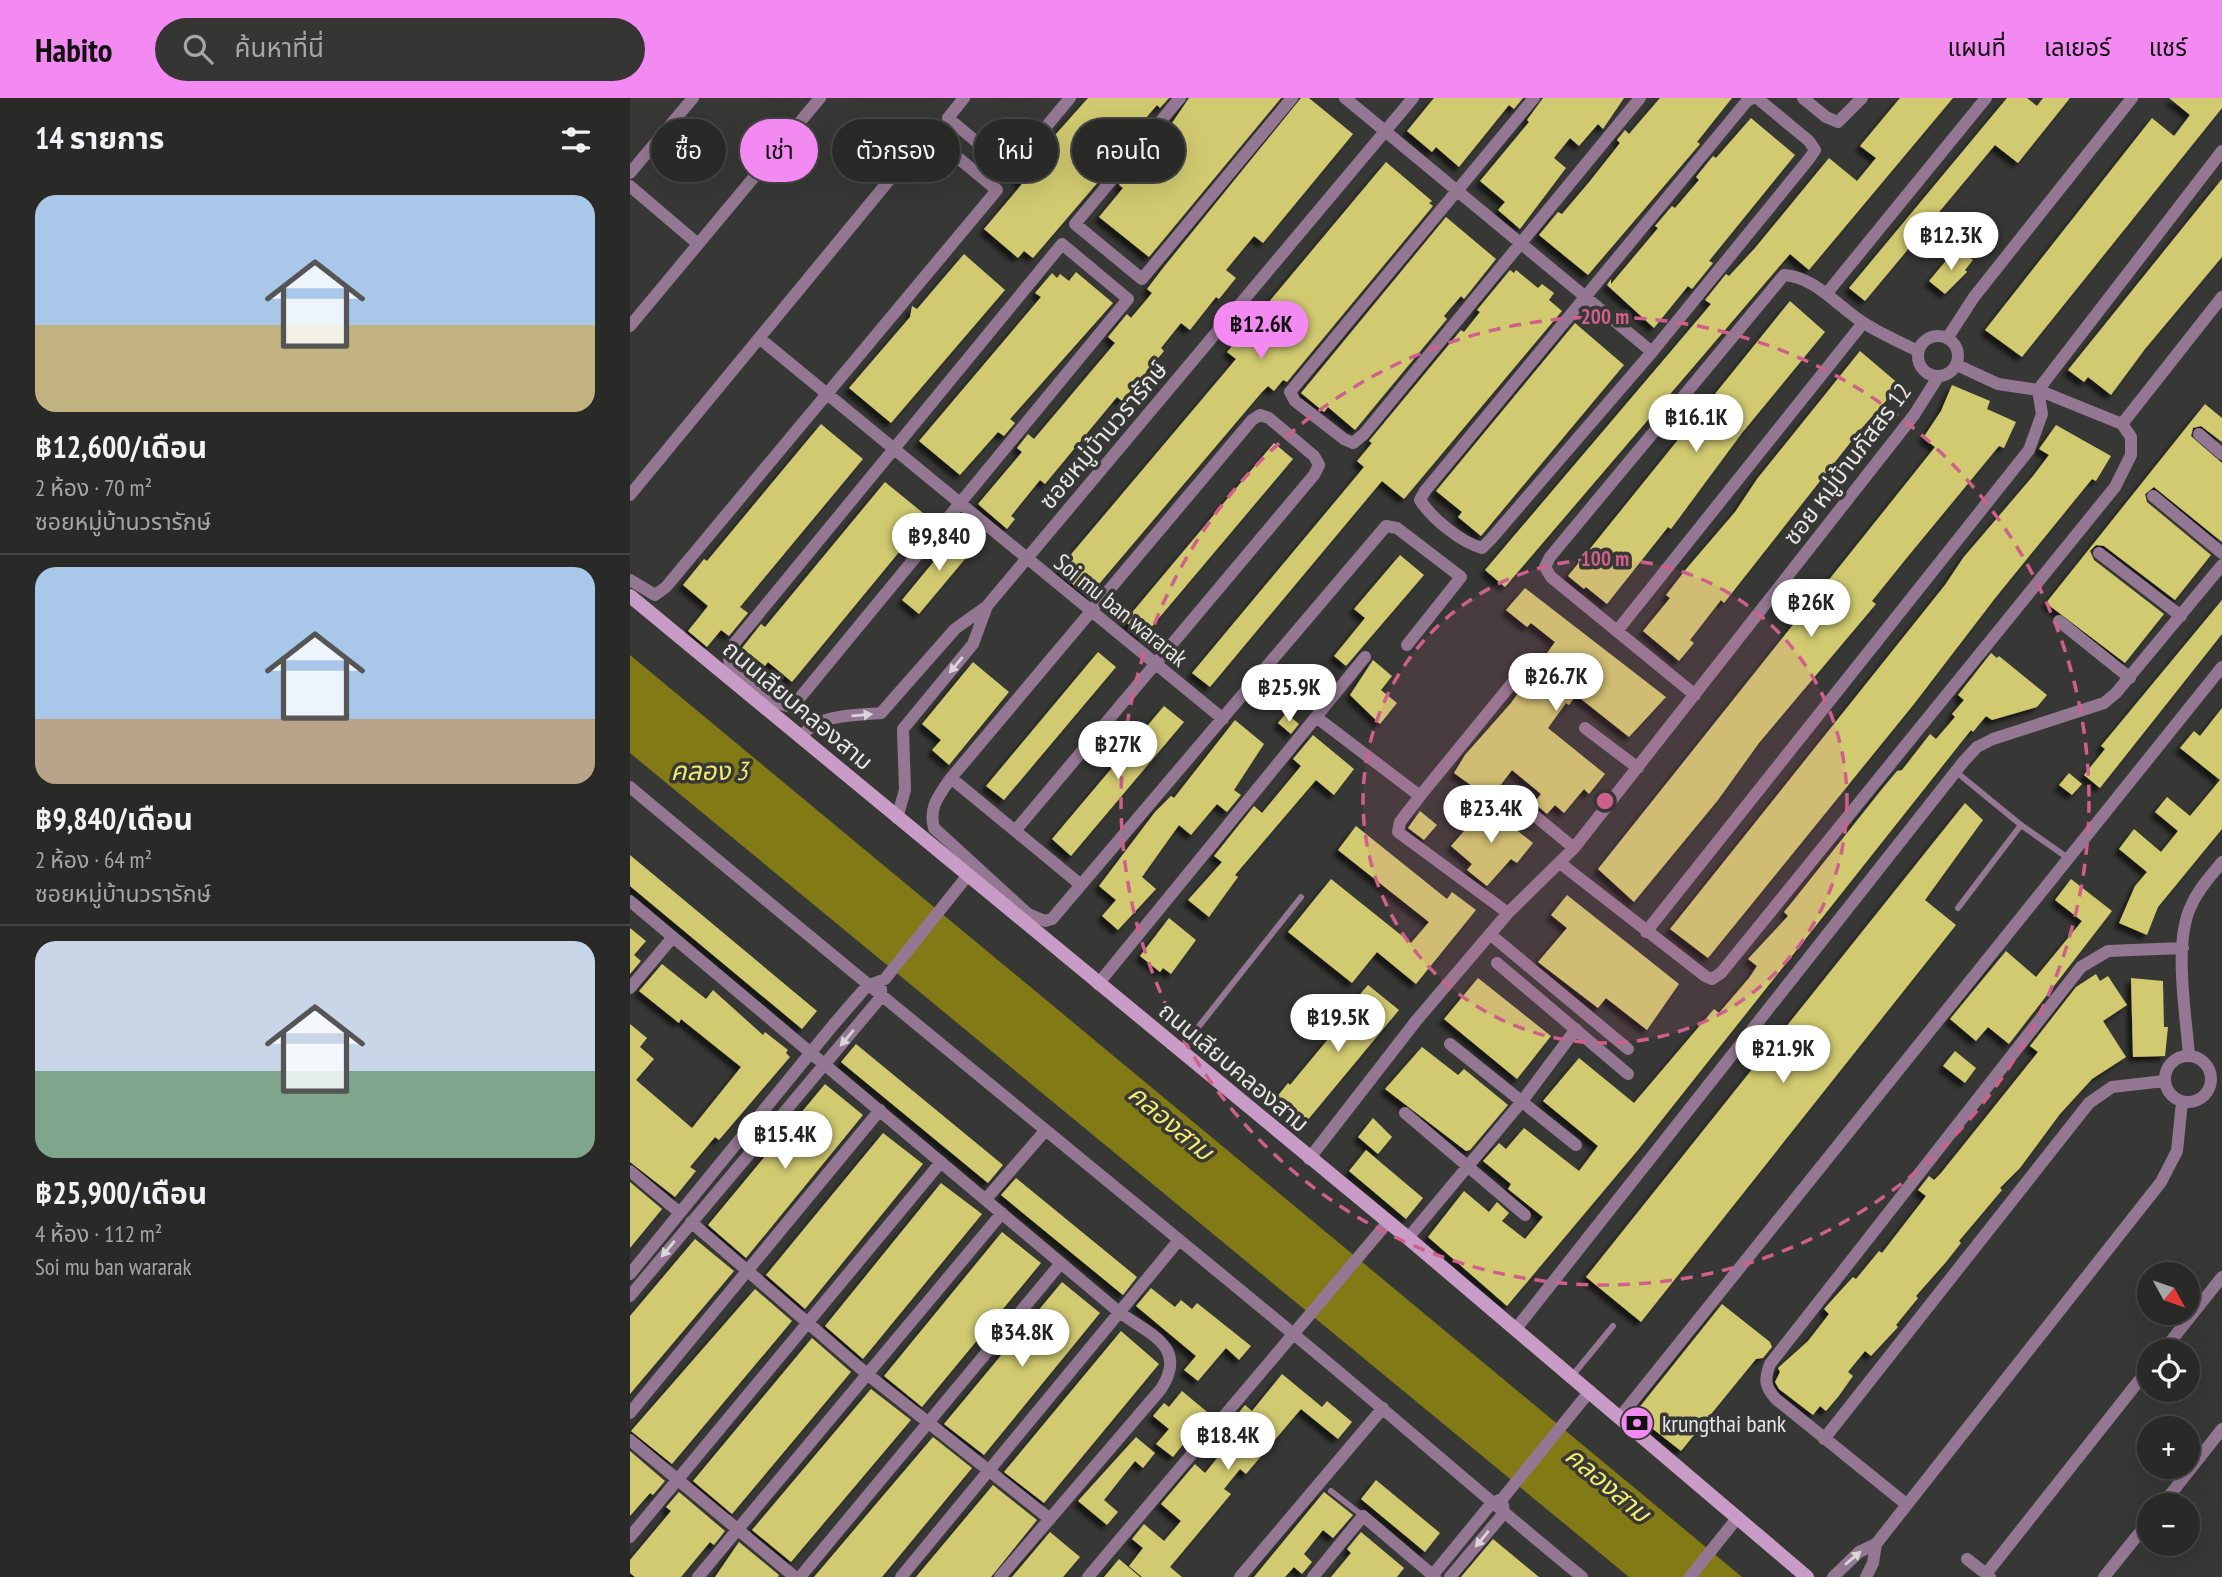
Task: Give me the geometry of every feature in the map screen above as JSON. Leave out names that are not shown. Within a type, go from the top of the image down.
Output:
[{"type":"main road","name":"ถนนเลียบคลองสาม","points":[[630,596],[1591,1391],[1738,1517],[1799,1574]]},
{"type":"street","points":[[630,173],[692,98]]},
{"type":"street","points":[[630,326],[820,98]]},
{"type":"street","points":[[964,98],[948,118],[1010,170],[1070,98]]},
{"type":"street","points":[[1180,98],[1075,224],[1142,279],[1292,98]]},
{"type":"street","points":[[1345,98],[1652,352]]},
{"type":"street","name":"ซอยหมู่บ้านวรารักษ์","points":[[988,606],[1413,98]]},
{"type":"street","points":[[1534,98],[1290,392],[1295,401],[1353,443],[1640,98]]},
{"type":"street","points":[[1755,98],[1809,141],[1815,150],[1652,352],[1482,548],[1471,545],[1426,509],[1420,500],[1425,491],[1747,101],[1755,98]]},
{"type":"street","points":[[1803,98],[1826,117],[1838,122],[1862,98]]},
{"type":"street","points":[[1827,293],[1986,98]]},
{"type":"street","points":[[1948,337],[1974,297],[2132,98]]},
{"type":"street","points":[[630,495],[928,134],[997,190],[666,587],[655,596],[630,580]]},
{"type":"street","points":[[1646,932],[2029,450],[2042,414],[2038,390],[2222,151]]},
{"type":"street","points":[[630,186],[698,244]]},
{"type":"street","points":[[1062,244],[1128,299],[959,504],[797,700],[787,706],[766,696],[732,667],[729,656],[733,645],[1062,244]]},
{"type":"street","points":[[1695,695],[1550,577],[1545,567],[1550,557],[1784,275],[1794,275],[1827,293],[1863,323],[1918,351]]},
{"type":"street","points":[[2122,424],[2222,298]]},
{"type":"street","points":[[1617,631],[1863,323]]},
{"type":"street","points":[[1918,351],[1930,337],[1948,337]]},
{"type":"street","points":[[1918,351],[1922,369],[1938,377],[1952,372],[1957,365],[1958,350],[1948,337]]},
{"type":"street","name":"Soi mu ban wararak","points":[[759,338],[1026,560],[1223,719]]},
{"type":"street","points":[[1560,863],[1705,976],[1712,979],[1721,973],[2115,487],[2131,455],[2131,437],[2122,424],[2038,390],[1998,384],[1957,365]]},
{"type":"street","name":"ซอย หมู่บ้านภัสสร 12","points":[[1309,1158],[1416,1021],[1508,913],[1574,848],[1914,415],[1938,377]]},
{"type":"street","points":[[1015,831],[1314,475],[1319,465],[1314,456],[1269,418],[1260,415],[1252,420],[951,778],[935,801],[931,817],[934,828],[1028,914],[1045,921],[1052,919],[1386,526],[1397,528],[1461,577],[1407,645]]},
{"type":"street","points":[[2199,434],[2222,454]]},
{"type":"street","points":[[2153,496],[2222,552]]},
{"type":"street","points":[[2099,553],[2181,616]]},
{"type":"street","points":[[1515,1330],[1955,771],[1977,747],[2104,703],[2130,678],[2222,565]]},
{"type":"street","points":[[801,738],[806,730],[829,720],[881,713],[955,629],[988,606]]},
{"type":"street","points":[[897,818],[905,790],[903,729],[973,644],[988,606]]},
{"type":"street","points":[[2059,621],[2130,678]]},
{"type":"street","points":[[1098,984],[1365,657]]},
{"type":"street","points":[[1508,913],[1398,832],[1400,822],[1420,796],[1531,660]]},
{"type":"street","points":[[1620,1417],[2222,667]]},
{"type":"street","points":[[1316,717],[1420,796]]},
{"type":"street","points":[[1586,728],[1638,768]]},
{"type":"street","points":[[951,778],[1082,885]]},
{"type":"street","points":[[630,787],[881,998],[1383,1408],[1500,1498],[1504,1513],[1582,1577]]},
{"type":"street","points":[[1522,804],[1574,848]]},
{"type":"street","points":[[2189,1056],[2183,948],[2185,922],[2191,906],[2222,862]]},
{"type":"street","points":[[630,1274],[811,1051],[867,986],[883,980],[968,875]]},
{"type":"street","points":[[630,901],[1119,1312],[1163,1345],[1172,1357],[1172,1372],[1161,1389],[1000,1577]]},
{"type":"street","points":[[1490,935],[1628,1049]]},
{"type":"street","points":[[630,988],[673,937]]},
{"type":"street","points":[[1906,1504],[1824,1439],[1766,1388],[1765,1376],[1770,1364],[2081,967],[2108,951],[2183,948]]},
{"type":"street","points":[[1497,963],[1628,1074]]},
{"type":"street","points":[[630,1296],[881,998],[883,980]]},
{"type":"street","points":[[1408,1238],[1523,1100],[1576,1030]]},
{"type":"street","points":[[1450,1044],[1523,1100],[1576,1146]]},
{"type":"street","points":[[2189,1056],[2206,1064],[2216,1078],[2203,1097],[2194,1102],[2182,1102],[2171,1096],[2164,1081],[2169,1065],[2189,1056]]},
{"type":"street","points":[[1824,1439],[2089,1103],[2112,1087],[2164,1081]]},
{"type":"street","points":[[1866,1577],[1873,1563],[1876,1544],[2161,1182],[2177,1151],[2182,1102]]},
{"type":"street","points":[[630,1413],[880,1110]]},
{"type":"street","points":[[1405,1113],[1525,1215]]},
{"type":"street","points":[[986,1199],[1045,1131]]},
{"type":"street","points":[[630,1537],[941,1161]]},
{"type":"street","points":[[630,1171],[680,1213]]},
{"type":"street","points":[[698,1577],[1002,1213]]},
{"type":"street","points":[[691,1222],[867,1374],[1050,1519]]},
{"type":"street","points":[[1088,1577],[1388,1222]]},
{"type":"street","points":[[901,1577],[1179,1241]]},
{"type":"street","points":[[630,1440],[797,1577],[1061,1263]]},
{"type":"street","points":[[2173,1339],[2222,1277]]},
{"type":"street","points":[[1967,1559],[1988,1575],[2137,1383]]},
{"type":"street","points":[[1313,1577],[1363,1516],[1433,1576],[1591,1391]]},
{"type":"street","points":[[1240,1577],[1383,1408]]},
{"type":"street","points":[[2171,1493],[2222,1429]]},
{"type":"street","points":[[1450,1577],[1504,1513]]},
{"type":"street","points":[[1690,1577],[1738,1517]]},
{"type":"street","points":[[2104,1577],[2137,1536]]},
{"type":"street","points":[[1833,1577],[1859,1552],[1876,1544]]},
{"type":"lane","points":[[1955,771],[2021,825],[2068,858]]},
{"type":"lane","points":[[1958,908],[2021,825]]},
{"type":"lane","points":[[1180,1050],[1301,897]]},
{"type":"lane","points":[[1572,1376],[1612,1326]]},
{"type":"lane","points":[[1331,1491],[1363,1516]]},
{"type":"water","name":"คลอง 3","points":[[630,655],[1742,1577],[1629,1577],[630,753]]},
{"type":"building","points":[[1088,98],[1169,98],[1160,108],[1157,105],[1145,119],[1072,119],[1072,182],[1098,182],[1033,258],[1024,251],[1018,258],[984,229],[1022,184],[1020,182],[1058,182],[1058,132]]},
{"type":"building","points":[[1189,98],[1281,98],[1149,257],[1099,217],[1123,188],[1119,185],[1121,182],[1185,182],[1185,119],[1175,119]]},
{"type":"building","points":[[1301,98],[1309,98],[1353,134],[1263,243],[1254,236],[1226,270],[1236,278],[1219,299],[1216,297],[1190,330],[1181,323],[1161,348],[1164,351],[1122,401],[1117,397],[1045,484],[1040,480],[1011,516],[1015,519],[1007,529],[978,504],[1022,452],[1017,448],[1028,434],[1034,439],[1115,343],[1108,337],[1127,314],[1131,318],[1152,293],[1147,289],[1163,268]]},
{"type":"building","points":[[1434,98],[1523,98],[1514,109],[1509,105],[1459,167],[1436,147],[1432,152],[1407,131]]},
{"type":"building","points":[[1543,98],[1624,98],[1603,129],[1598,124],[1579,146],[1570,138],[1554,158],[1566,168],[1520,229],[1498,210],[1505,202],[1480,181],[1529,122],[1527,120]]},
{"type":"building","points":[[1660,98],[1732,98],[1697,142],[1700,144],[1588,275],[1539,235],[1558,212],[1562,214],[1590,181],[1620,143],[1617,140],[1625,130],[1629,134]]},
{"type":"building","points":[[1900,98],[1953,98],[1809,270],[1790,254],[1505,587],[1485,570],[1711,304],[1705,300],[1726,274],[1729,276],[1755,248],[1829,158],[1857,181],[1876,158],[1860,146]]},
{"type":"building","points":[[2007,98],[2027,98],[2037,106],[2043,98],[2070,98],[2018,163],[1995,145],[1865,301],[1849,288]]},
{"type":"building","points":[[2169,98],[2222,98],[2222,108],[2022,357],[1985,330],[2152,118],[2174,136],[2190,115]]},
{"type":"building","points":[[1751,118],[1795,155],[1709,261],[1713,263],[1692,289],[1688,286],[1654,328],[1607,285],[1611,279],[1611,284],[1658,228],[1655,226],[1672,206],[1675,208],[1699,180],[1696,177],[1713,156],[1716,158]]},
{"type":"building","points":[[1386,162],[1432,201],[1429,203],[1433,206],[1287,382],[1283,380],[1274,391],[1268,386],[1262,392],[1088,597],[1057,571],[1236,359],[1227,352]]},
{"type":"building","points":[[2222,179],[2222,257],[2145,349],[2111,395],[2088,377],[2084,382],[2068,370]]},
{"type":"building","points":[[1446,217],[1496,259],[1464,299],[1461,296],[1444,316],[1447,319],[1355,430],[1328,407],[1324,412],[1301,393]]},
{"type":"building","points":[[1960,249],[1973,260],[1965,270],[1967,272],[1945,294],[1929,281],[1949,257],[1952,259]]},
{"type":"building","points":[[964,254],[1005,290],[891,423],[849,388],[910,317],[912,306],[917,309]]},
{"type":"building","points":[[1510,270],[1514,273],[1516,270],[1538,288],[1542,284],[1554,293],[1549,300],[1562,311],[1404,499],[1382,481],[1210,687],[1192,673],[1364,467],[1357,461],[1372,443],[1369,441],[1461,330],[1464,332],[1480,312],[1477,310]]},
{"type":"building","points":[[1076,272],[1113,303],[1010,419],[1015,423],[1004,436],[998,432],[960,475],[919,441],[1041,297],[1035,293],[1052,273],[1057,278],[1060,274],[1069,281]]},
{"type":"building","points":[[1790,301],[1825,332],[1742,433],[1671,529],[1668,527],[1607,604],[1586,587],[1584,589],[1568,576]]},
{"type":"building","points":[[1575,323],[1624,365],[1481,536],[1458,517],[1462,512],[1436,491]]},
{"type":"building","points":[[1860,351],[1900,385],[1861,429],[1724,603],[1721,600],[1690,640],[1694,643],[1679,661],[1643,631],[1670,598],[1666,595],[1735,512],[1757,479]]},
{"type":"building","points":[[1952,385],[1990,401],[1987,409],[2016,422],[2004,448],[1999,446],[1905,560],[1872,601],[1876,604],[1759,743],[1718,800],[1634,902],[1598,869],[1935,447],[1923,438],[1941,411]]},
{"type":"building","points":[[2205,404],[2222,418],[2222,442],[2201,426],[2193,428],[2191,436],[2222,463],[2222,542],[2154,487],[2145,494],[2147,502],[2211,555],[2175,600],[2104,546],[2096,545],[2090,551],[2094,560],[2164,614],[2125,663],[2046,603]]},
{"type":"building","points":[[821,424],[863,459],[740,607],[748,613],[729,636],[721,630],[707,647],[688,631],[708,606],[683,585],[704,559],[707,561]]},
{"type":"building","points":[[2056,425],[2111,456],[2096,481],[2092,479],[1996,597],[1914,704],[1708,958],[1670,929],[1945,585],[1963,558],[2033,476],[2049,455],[2039,449]]},
{"type":"building","points":[[1274,443],[1293,459],[1143,637],[1125,621]]},
{"type":"building","points":[[885,482],[928,517],[792,682],[768,662],[765,666],[742,648],[761,624],[765,627]]},
{"type":"building","points":[[958,532],[975,547],[919,614],[902,600]]},
{"type":"building","points":[[1400,555],[1424,575],[1346,666],[1334,656],[1365,618],[1354,609]]},
{"type":"building","points":[[1525,588],[1666,697],[1629,737],[1576,695],[1569,705],[1566,703],[1548,728],[1605,774],[1589,794],[1584,789],[1564,813],[1555,805],[1547,814],[1534,803],[1541,794],[1512,770],[1490,799],[1454,773],[1465,755],[1511,703],[1555,642],[1531,623],[1527,627],[1506,610]]},
{"type":"building","points":[[2222,600],[2222,634],[2100,788],[2084,775],[2105,749],[2101,746]]},
{"type":"building","points":[[1098,652],[1116,667],[1004,800],[986,786]]},
{"type":"building","points":[[1991,653],[1997,658],[1999,656],[2047,695],[2037,707],[1992,720],[1986,716],[1973,732],[1971,730],[1638,1150],[1507,1306],[1428,1237],[1464,1191],[1489,1212],[1497,1202],[1509,1213],[1502,1221],[1525,1239],[1543,1217],[1508,1189],[1511,1184],[1483,1161],[1499,1143],[1506,1149],[1524,1128],[1579,1171],[1598,1146],[1543,1101],[1579,1058],[1634,1103],[1714,1009],[1719,1013],[1749,978],[1757,966],[1748,959],[1788,916],[1784,912],[1897,771],[1902,770],[1930,734],[1936,739],[1955,717],[1952,714],[1964,700],[1958,695]]},
{"type":"building","points":[[1373,660],[1392,676],[1381,690],[1397,703],[1380,724],[1350,695]]},
{"type":"building","points":[[973,662],[1009,692],[949,765],[932,750],[941,740],[922,724]]},
{"type":"building","points":[[1164,706],[1184,722],[1071,856],[1052,839]]},
{"type":"building","points":[[2222,708],[2222,829],[2158,907],[2147,935],[2119,923],[2135,886],[2147,872],[2119,849],[2134,829],[2161,852],[2178,831],[2155,812],[2167,797],[2190,816],[2220,780],[2180,748],[2194,731],[2200,736]]},
{"type":"building","points":[[1286,713],[1299,724],[1291,734],[1278,723]]},
{"type":"building","points":[[1235,720],[1264,744],[1234,790],[1241,795],[1227,812],[1217,804],[1191,835],[1179,825],[1142,877],[1156,889],[1118,930],[1102,916],[1116,900],[1099,886],[1155,812],[1171,796],[1174,798]]},
{"type":"building","points":[[1313,735],[1354,769],[1334,795],[1316,780],[1235,875],[1238,877],[1209,917],[1188,900],[1222,862],[1214,856],[1254,806],[1262,813],[1301,766],[1293,759]]},
{"type":"building","points":[[2069,773],[2082,784],[2072,795],[2059,785]]},
{"type":"building","points":[[1965,803],[1983,820],[1925,900],[1956,925],[1641,1322],[1586,1277]]},
{"type":"building","points":[[1486,806],[1533,843],[1517,863],[1511,859],[1487,886],[1467,870],[1472,864],[1451,846]]},
{"type":"building","points":[[1420,811],[1437,825],[1424,840],[1408,828]]},
{"type":"building","points":[[1356,826],[1447,899],[1452,892],[1476,910],[1416,984],[1377,952],[1352,983],[1288,932],[1331,879],[1411,943],[1429,922],[1338,850]]},
{"type":"building","points":[[630,855],[817,1011],[802,1029],[630,886]]},
{"type":"building","points":[[2071,879],[2112,911],[2009,1044],[1988,1027],[1976,1041],[1950,1019],[2006,951],[2036,977],[2082,921],[2055,900]]},
{"type":"building","points":[[1567,895],[1679,984],[1647,1030],[1606,998],[1598,1008],[1538,962],[1567,928],[1551,915]]},
{"type":"building","points":[[1169,918],[1196,940],[1171,974],[1163,968],[1160,972],[1140,956]]},
{"type":"building","points":[[630,928],[646,941],[634,955],[641,961],[630,974]]},
{"type":"building","points":[[662,964],[706,999],[713,990],[763,1035],[765,1032],[788,1050],[786,1053],[790,1057],[719,1140],[715,1137],[690,1167],[696,1171],[675,1197],[630,1162],[630,1024],[647,1038],[640,1047],[654,1059],[636,1080],[692,1128],[741,1067],[681,1019],[679,1023],[639,991]]},
{"type":"building","points":[[2096,974],[2100,981],[2108,976],[2127,1005],[2103,1021],[2126,1057],[2092,1079],[2060,1114],[2020,1168],[2000,1188],[2002,1190],[1959,1241],[1961,1243],[1946,1262],[1916,1296],[1918,1298],[1896,1325],[1898,1327],[1871,1356],[1865,1351],[1848,1372],[1853,1376],[1838,1397],[1826,1411],[1820,1406],[1813,1415],[1779,1389],[1775,1382],[1780,1372],[1778,1368],[1808,1341],[1829,1314],[1824,1309],[1832,1300],[1853,1277],[1856,1279],[1879,1251],[1882,1253],[1926,1196],[1918,1190],[1929,1176],[1934,1180],[1941,1173],[2038,1052],[2030,1046],[2076,987]]},
{"type":"building","points":[[1478,978],[1551,1036],[1517,1079],[1444,1019]]},
{"type":"building","points":[[2131,978],[2163,981],[2164,1027],[2168,1027],[2165,1056],[2133,1057]]},
{"type":"building","points":[[1368,985],[1399,1010],[1306,1122],[1276,1098],[1288,1083],[1290,1085],[1358,1003],[1355,1000]]},
{"type":"building","points":[[856,1044],[1003,1165],[988,1183],[841,1062]]},
{"type":"building","points":[[1422,1047],[1458,1075],[1464,1069],[1508,1105],[1470,1150],[1466,1151],[1385,1089]]},
{"type":"building","points":[[1955,1051],[1976,1068],[1965,1083],[1943,1066]]},
{"type":"building","points":[[825,1084],[863,1115],[746,1258],[708,1225]]},
{"type":"building","points":[[1373,1118],[1392,1137],[1378,1154],[1358,1137]]},
{"type":"building","points":[[883,1133],[923,1164],[805,1309],[766,1275]]},
{"type":"building","points":[[1366,1150],[1423,1198],[1406,1219],[1349,1171]]},
{"type":"building","points":[[1016,1178],[1137,1277],[1123,1295],[1001,1195]]},
{"type":"building","points":[[630,1182],[662,1209],[630,1248]]},
{"type":"building","points":[[941,1183],[982,1214],[863,1359],[825,1326]]},
{"type":"building","points":[[1002,1232],[1041,1263],[922,1407],[884,1376]]},
{"type":"building","points":[[695,1239],[734,1271],[630,1394],[630,1316]]},
{"type":"building","points":[[1062,1282],[1100,1313],[984,1455],[944,1424]]},
{"type":"building","points":[[1151,1288],[1175,1307],[1181,1300],[1192,1309],[1197,1303],[1251,1346],[1239,1360],[1226,1348],[1198,1381],[1184,1370],[1196,1356],[1136,1306]]},
{"type":"building","points":[[755,1289],[792,1321],[672,1464],[631,1431]]},
{"type":"building","points":[[1722,1304],[1770,1342],[1772,1347],[1763,1358],[1756,1359],[1681,1451],[1634,1414]]},
{"type":"building","points":[[1121,1331],[1159,1364],[1044,1503],[1004,1472]]},
{"type":"building","points":[[812,1338],[851,1372],[732,1514],[693,1481]]},
{"type":"building","points":[[1282,1374],[1322,1407],[1327,1401],[1352,1422],[1338,1439],[1301,1409],[1246,1474],[1240,1469],[1224,1489],[1231,1494],[1170,1567],[1182,1577],[1142,1577],[1129,1566],[1143,1548],[1132,1539],[1144,1524],[1164,1541],[1181,1521],[1161,1504],[1195,1464],[1205,1473],[1236,1435],[1227,1427],[1245,1405],[1252,1411]]},
{"type":"building","points":[[871,1389],[911,1420],[791,1562],[752,1530]]},
{"type":"building","points":[[1182,1391],[1212,1416],[1200,1430],[1197,1427],[1173,1457],[1156,1444],[1169,1429],[1153,1416],[1164,1403],[1169,1407]]},
{"type":"building","points":[[933,1437],[972,1468],[882,1577],[814,1577]]},
{"type":"building","points":[[1136,1437],[1155,1453],[1143,1468],[1135,1461],[1104,1500],[1118,1512],[1107,1525],[1078,1501]]},
{"type":"building","points":[[630,1451],[665,1481],[653,1495],[650,1493],[630,1516]]},
{"type":"building","points":[[1376,1480],[1440,1533],[1425,1552],[1361,1499]]},
{"type":"building","points":[[993,1485],[1037,1520],[991,1577],[916,1577]]},
{"type":"building","points":[[679,1492],[725,1531],[714,1545],[710,1542],[681,1577],[635,1577],[630,1573],[630,1560],[671,1511],[666,1507]]},
{"type":"building","points":[[1324,1492],[1353,1515],[1333,1538],[1323,1530],[1304,1554],[1312,1562],[1302,1574],[1294,1567],[1285,1577],[1254,1577]]},
{"type":"building","points":[[1050,1532],[1080,1557],[1063,1577],[1012,1577]]},
{"type":"building","points":[[1361,1532],[1404,1568],[1397,1577],[1331,1577],[1351,1553],[1347,1549]]},
{"type":"building","points":[[1493,1539],[1539,1577],[1461,1577]]},
{"type":"building","points":[[739,1542],[779,1575],[778,1577],[715,1577]]},
{"type":"building","points":[[1119,1559],[1140,1577],[1104,1577]]},
{"type":"place","name":"krungthai bank","points":[[1637,1423]]},
{"type":"water label","name":"คลองสาม","points":[[1171,1122]]},
{"type":"water label","name":"คลองสาม","points":[[1608,1484]]}]
